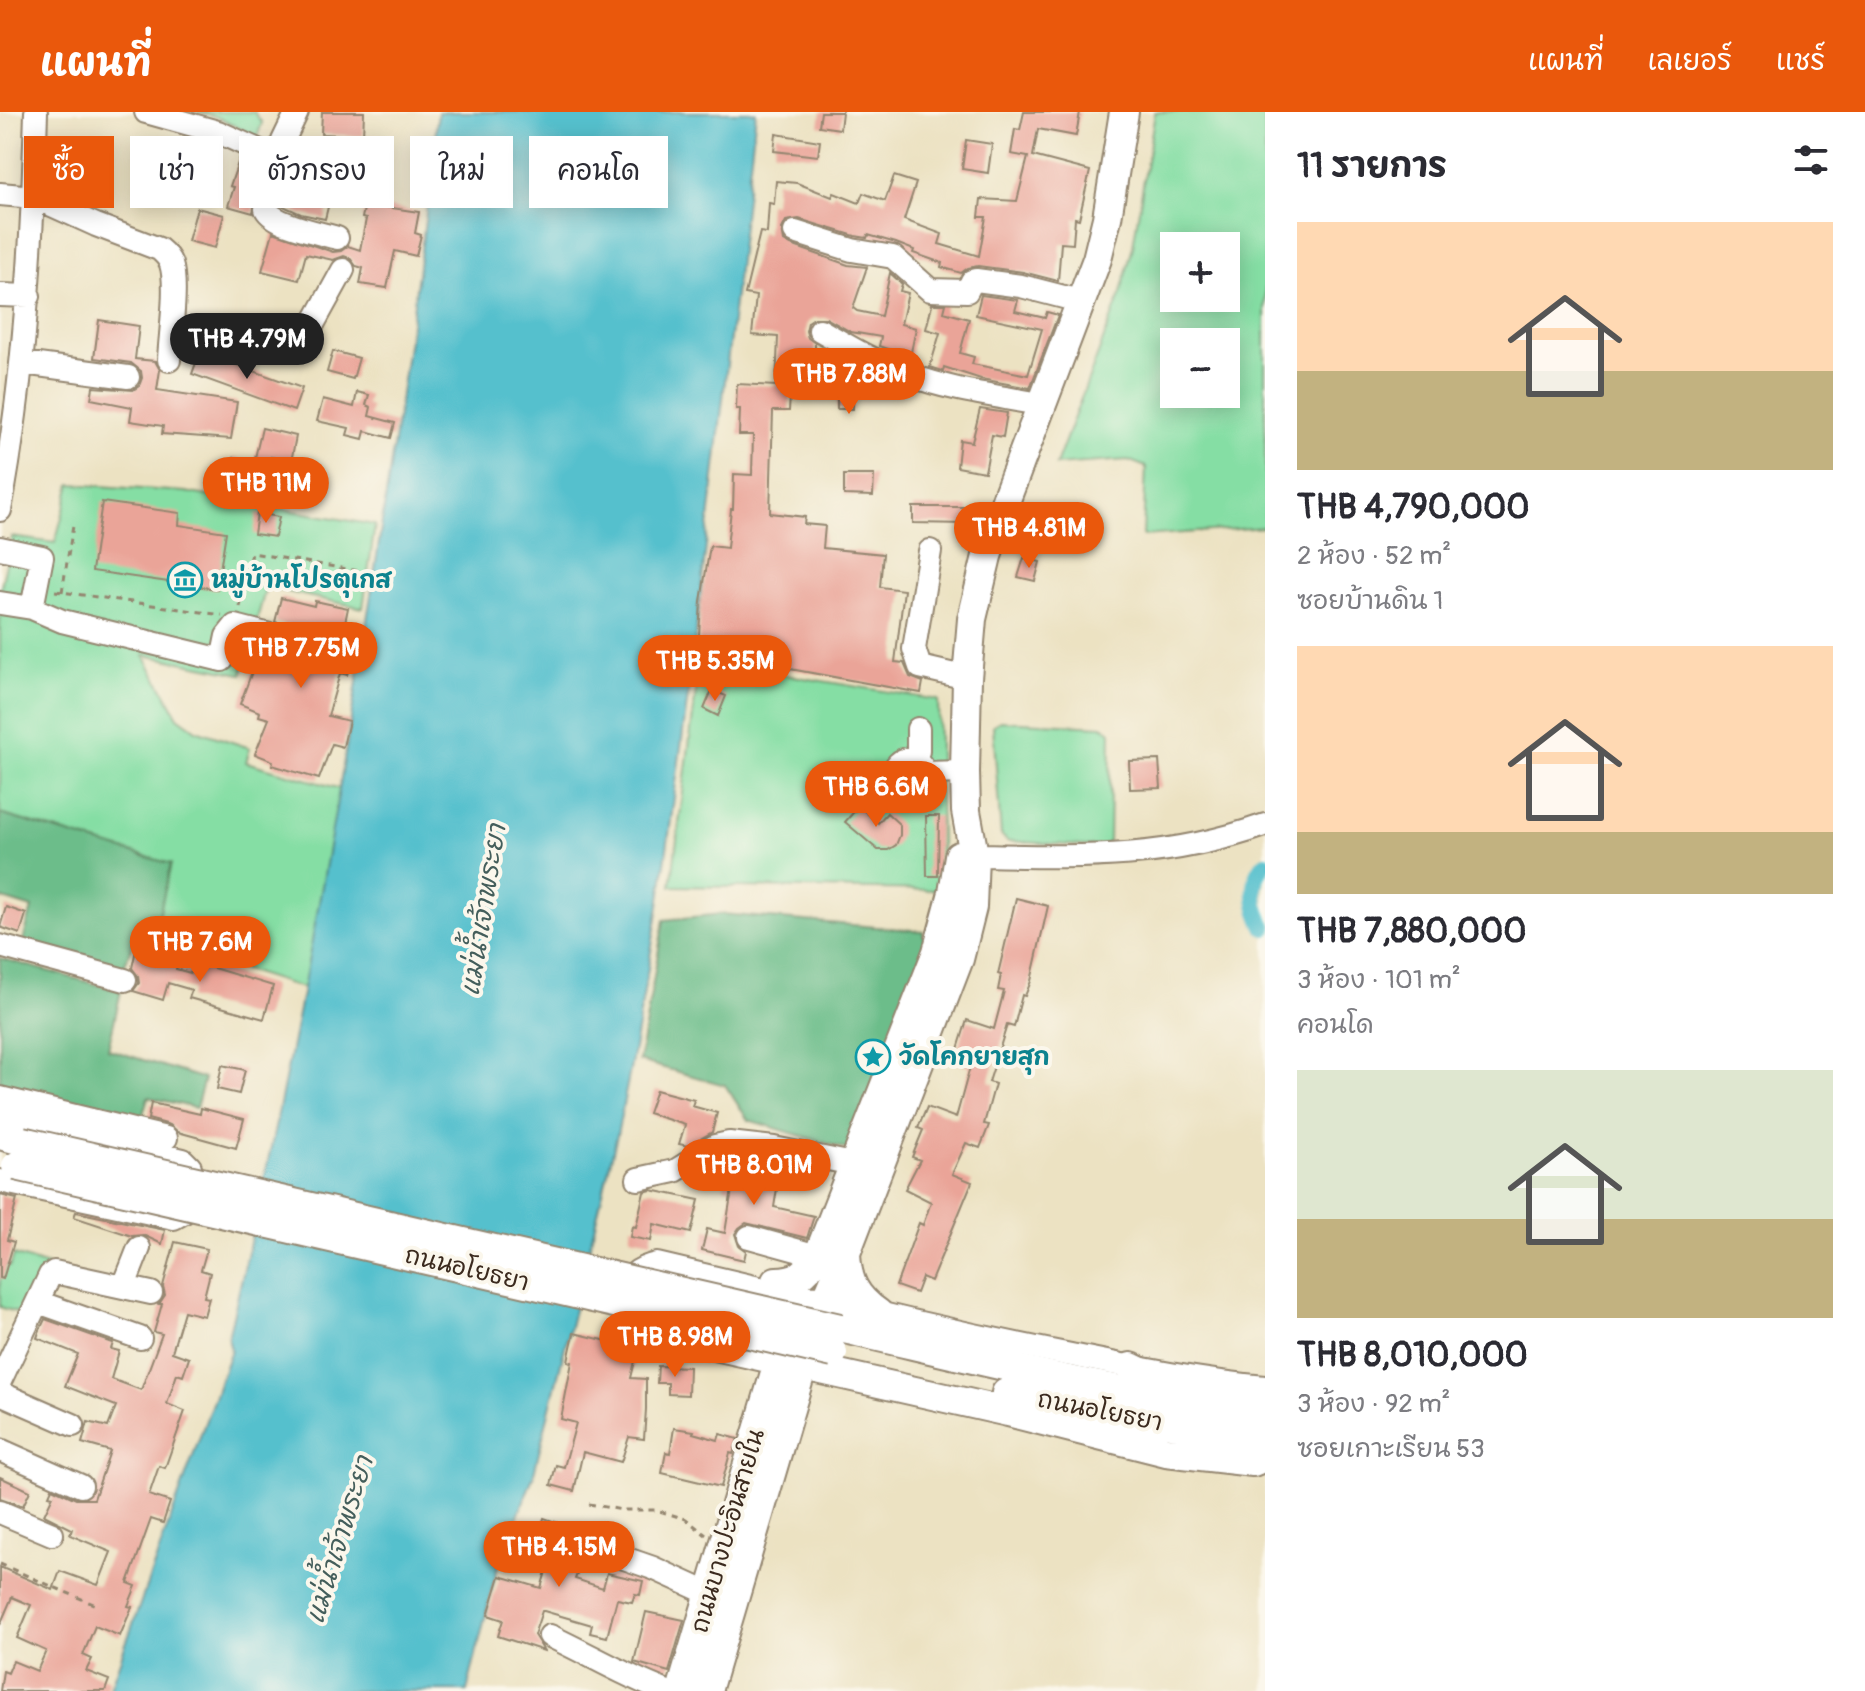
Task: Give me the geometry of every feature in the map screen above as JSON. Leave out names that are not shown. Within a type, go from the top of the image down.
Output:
[{"type":"main road","points":[[826,1300],[959,959],[972,907],[974,855],[966,811],[965,772],[972,619],[987,556],[1008,494],[1083,302],[1107,218],[1124,112]]},
{"type":"main road","points":[[776,1281],[793,1281],[806,1273],[818,1256],[937,952],[953,893],[966,811]]},
{"type":"main road","name":"ถนนอโยธยา","points":[[8,1157],[837,1340],[1125,1418],[1259,1436]]},
{"type":"main road","points":[[789,1368],[747,1366],[638,1342],[625,1333],[616,1320],[612,1305],[618,1276],[628,1264],[642,1256],[657,1253],[795,1286],[826,1300]]},
{"type":"main road","points":[[846,1253],[855,1294],[878,1313]]},
{"type":"main road","points":[[826,1300],[792,1299],[657,1267],[637,1274],[625,1293],[627,1311],[644,1330],[789,1368],[1008,1412],[1166,1452],[1253,1462],[1264,1451],[1259,1436]]},
{"type":"main road","name":"ถนนอโยธยา","points":[[837,1340],[1015,1368],[1204,1403],[1265,1409]]},
{"type":"main road","points":[[747,1366],[758,1378],[777,1411],[823,1387],[839,1384]]},
{"type":"main road","points":[[1131,1367],[1204,1403]]},
{"type":"main road","name":"ถนนบางปะอินสายใน","points":[[707,1691],[789,1368]]},
{"type":"main road","name":"ถนนบางปะอินสายใน","points":[[681,1691],[726,1539],[777,1411]]},
{"type":"street","points":[[35,136],[36,112]]},
{"type":"street","points":[[146,112],[218,132],[239,141]]},
{"type":"street","points":[[287,136],[297,112]]},
{"type":"street","points":[[0,194],[24,196]]},
{"type":"street","points":[[0,510],[23,363],[33,208]]},
{"type":"street","points":[[58,208],[167,255],[172,266],[173,294],[169,360]]},
{"type":"street","points":[[266,208],[269,216],[337,238]]},
{"type":"street","points":[[795,232],[852,250],[893,257],[930,290],[967,291],[972,281],[976,280],[1021,286],[1083,302]]},
{"type":"street","points":[[301,346],[343,270]]},
{"type":"street","points":[[0,295],[29,296]]},
{"type":"street","points":[[820,330],[867,357],[936,384],[1044,405]]},
{"type":"street","points":[[23,363],[128,377]]},
{"type":"street","points":[[0,548],[42,557],[34,598]]},
{"type":"street","points":[[930,551],[914,649],[920,667],[967,678]]},
{"type":"street","points":[[0,603],[34,598],[62,621],[222,660],[227,636],[236,622],[298,642]]},
{"type":"street","points":[[918,729],[919,766],[965,772]]},
{"type":"street","points":[[974,855],[1123,856],[1225,839],[1265,825]]},
{"type":"street","points":[[0,946],[125,980]]},
{"type":"street","points":[[0,1098],[166,1138]]},
{"type":"street","points":[[0,1118],[183,1160],[191,1173],[183,1213],[174,1218],[8,1157]]},
{"type":"street","points":[[638,1179],[675,1171],[715,1146],[729,1143],[774,1148],[853,1164]]},
{"type":"street","points":[[749,1237],[818,1256]]},
{"type":"street","points":[[124,1286],[139,1248]]},
{"type":"street","points":[[73,1425],[1,1379],[54,1272],[151,1293]]},
{"type":"street","name":"ถนนอโยธยา","points":[[826,1300],[1131,1367],[1205,1381],[1265,1387]]},
{"type":"street","points":[[38,1302],[140,1338]]},
{"type":"street","name":"ถนนอโยธยา","points":[[789,1368],[839,1384],[1179,1466],[1265,1474]]},
{"type":"street","points":[[0,1450],[81,1486]]},
{"type":"street","points":[[0,1512],[52,1534]]},
{"type":"street","points":[[601,1550],[653,1568],[710,1594]]},
{"type":"street","points":[[550,1636],[628,1677],[665,1691]]},
{"type":"path","points":[[62,592],[73,526]]},
{"type":"path","points":[[34,598],[62,592],[236,622],[252,553],[384,572],[382,580]]},
{"type":"path","points":[[589,1504],[622,1510],[656,1510],[686,1519],[704,1535],[726,1539]]},
{"type":"path","points":[[0,1564],[98,1606]]},
{"type":"green space","points":[[196,112],[254,112],[262,123],[255,136],[215,116]]},
{"type":"green space","points":[[1155,112],[1265,112],[1265,527],[1143,536],[1146,467],[1128,460],[1056,465],[1121,293],[1133,246]]},
{"type":"green space","points":[[71,484],[185,492],[375,525],[363,608],[266,587],[242,674],[144,655],[178,717],[196,730],[250,748],[246,762],[341,789],[305,989],[153,941],[170,864],[0,814],[0,591],[12,537],[55,543]]},
{"type":"green space","points":[[700,661],[938,700],[942,890],[671,886]]},
{"type":"green space","points":[[1000,721],[1102,726],[1111,732],[1109,842],[1100,847],[1007,841],[1001,835],[993,725]]},
{"type":"green space","points":[[0,814],[171,864],[153,941],[135,937],[123,970],[23,941],[32,908],[0,898]]},
{"type":"green space","points":[[722,914],[923,931],[925,947],[849,1150],[748,1120],[725,1085],[639,1061],[664,920]]},
{"type":"green space","points":[[0,958],[121,991],[108,1049],[204,1079],[196,1108],[148,1097],[140,1125],[0,1089]]},
{"type":"green space","points":[[14,1255],[48,1266],[28,1316],[0,1307],[0,1263],[10,1266]]},
{"type":"water","name":"แม่น้ำเจ้าพระยา","points":[[438,112],[756,112],[693,659],[660,900],[617,1135],[533,1477],[496,1573],[467,1691],[109,1691],[231,1350],[228,1337],[271,1148],[343,767],[400,402],[426,208],[513,208],[513,136],[435,136]]},
{"type":"building","points":[[322,112],[364,112],[363,136],[321,134]]},
{"type":"building","points":[[821,112],[842,112],[840,129],[819,126]]},
{"type":"building","points":[[1024,112],[1080,112],[1076,136],[1038,129],[1033,156],[1090,171],[1079,219],[1075,218],[1073,244],[1061,243],[1058,281],[978,266],[961,273],[941,267],[942,263],[896,243],[868,235],[867,238],[855,236],[799,219],[786,221],[782,229],[784,241],[791,245],[848,265],[867,267],[853,308],[857,311],[881,316],[890,273],[902,284],[900,291],[908,293],[901,324],[916,328],[910,357],[879,346],[881,337],[851,332],[826,318],[814,318],[808,322],[806,331],[808,338],[815,343],[815,355],[840,358],[873,375],[872,395],[853,395],[853,409],[837,409],[837,393],[824,393],[824,369],[792,367],[789,411],[773,411],[770,513],[805,517],[804,524],[825,526],[823,548],[883,554],[880,587],[904,590],[895,662],[904,663],[910,677],[923,682],[921,693],[698,652],[701,601],[710,546],[727,548],[734,474],[752,475],[753,435],[739,435],[737,384],[776,386],[778,337],[752,335],[756,296],[745,294],[760,232],[767,233],[769,203],[774,204],[776,181],[797,183],[832,197],[834,193],[859,203],[863,193],[885,201],[894,176],[916,183],[904,220],[942,234],[939,244],[979,256],[986,217],[979,217],[981,199],[1017,201],[1028,157],[1011,154],[1015,129],[1020,130]]},
{"type":"building","points":[[776,134],[820,141],[818,156],[774,151]]},
{"type":"building","points":[[966,140],[992,144],[988,173],[962,169]]},
{"type":"building","points":[[239,160],[239,208],[254,208],[253,213],[228,206],[234,187],[230,186]]},
{"type":"building","points":[[197,208],[224,215],[215,248],[188,241]]},
{"type":"building","points":[[288,208],[328,208],[325,219]]},
{"type":"building","points":[[364,208],[419,212],[415,233],[421,235],[416,256],[395,251],[387,288],[360,284],[363,268],[344,256],[333,260],[306,254],[299,280],[262,271],[273,232],[333,252],[348,246],[360,250],[366,219],[362,218]]},
{"type":"building","points":[[981,295],[1018,300],[1015,311],[1045,318],[1047,312],[1058,315],[1030,388],[981,379],[944,367],[943,371],[930,367],[940,333],[926,329],[930,304],[946,304],[944,312],[969,319],[960,353],[974,357],[972,364],[1028,375],[1042,329],[976,315]]},
{"type":"building","points":[[99,320],[139,326],[135,359],[155,361],[160,370],[157,390],[237,402],[231,439],[162,434],[163,426],[130,421],[132,407],[91,399],[93,387],[133,390],[142,378],[141,371],[131,363],[94,358]]},
{"type":"building","points":[[333,351],[359,358],[353,379],[327,372]]},
{"type":"building","points":[[200,352],[302,388],[294,411],[192,374]]},
{"type":"building","points":[[357,392],[369,395],[366,405],[371,407],[369,416],[395,423],[391,438],[365,431],[363,439],[347,435],[349,428],[317,421],[323,399],[354,407]]},
{"type":"building","points":[[980,409],[1007,413],[1003,437],[992,435],[985,472],[957,467],[960,440],[972,442]]},
{"type":"building","points":[[262,428],[296,436],[291,462],[271,457],[266,487],[242,482],[239,499],[226,497],[234,458],[254,462]]},
{"type":"building","points":[[844,475],[874,475],[873,496],[844,495]]},
{"type":"building","points":[[102,502],[180,513],[179,525],[226,532],[217,589],[92,571]]},
{"type":"building","points":[[913,507],[968,507],[968,524],[913,523]]},
{"type":"building","points":[[257,513],[279,517],[275,537],[254,534]]},
{"type":"building","points":[[1024,558],[1040,562],[1035,581],[1018,577]]},
{"type":"building","points":[[281,598],[314,606],[315,601],[348,608],[339,651],[353,655],[347,675],[340,673],[328,716],[349,721],[343,747],[332,744],[319,779],[272,765],[273,761],[255,754],[269,719],[240,704],[253,669],[248,668],[253,651],[267,655],[269,649],[301,656],[311,646],[311,637],[307,632],[275,622]]},
{"type":"building","points":[[712,690],[726,696],[718,716],[704,709]]},
{"type":"building","points":[[1159,760],[1161,788],[1130,789],[1129,761]]},
{"type":"building","points":[[859,806],[878,823],[887,813],[900,825],[896,845],[888,850],[878,850],[845,822]]},
{"type":"building","points":[[926,816],[939,816],[938,876],[927,876]]},
{"type":"building","points":[[1016,898],[1048,906],[1031,981],[1025,996],[1022,995],[1014,1027],[1007,1025],[989,1082],[995,1084],[984,1124],[989,1125],[980,1148],[966,1143],[952,1174],[972,1182],[931,1281],[922,1277],[916,1293],[896,1286],[919,1223],[923,1225],[931,1202],[905,1189],[920,1160],[912,1157],[923,1130],[918,1128],[927,1107],[956,1118],[970,1067],[954,1062],[967,1020],[994,1029],[1004,991],[998,990],[1001,975],[998,974]]},
{"type":"building","points":[[6,907],[26,914],[20,934],[0,927]]},
{"type":"building","points":[[137,945],[179,958],[176,969],[197,975],[200,964],[273,986],[264,1019],[189,998],[192,990],[168,983],[163,1000],[133,991],[139,983],[132,968]]},
{"type":"building","points":[[222,1065],[245,1070],[239,1094],[217,1089]]},
{"type":"building","points":[[656,1090],[694,1100],[692,1106],[717,1113],[712,1132],[688,1146],[679,1144],[685,1125],[648,1113]]},
{"type":"building","points":[[151,1103],[200,1114],[201,1108],[244,1119],[236,1148],[178,1132],[170,1125],[148,1119]]},
{"type":"building","points":[[727,1158],[781,1164],[774,1207],[814,1216],[807,1238],[746,1223],[735,1234],[739,1246],[746,1251],[744,1260],[702,1250],[707,1229],[725,1233],[732,1189],[724,1187]]},
{"type":"building","points":[[651,1190],[699,1200],[691,1233],[654,1224],[651,1241],[630,1237],[632,1226],[636,1227],[644,1192]]},
{"type":"building","points":[[0,1195],[17,1199],[7,1240],[14,1242],[3,1279],[0,1278]]},
{"type":"building","points":[[76,1212],[165,1230],[162,1244],[143,1235],[132,1236],[74,1217]]},
{"type":"building","points":[[175,1242],[207,1249],[201,1270],[210,1273],[204,1297],[209,1298],[204,1316],[184,1311],[172,1352],[189,1358],[183,1376],[177,1374],[167,1404],[185,1411],[165,1468],[159,1466],[149,1495],[170,1502],[163,1523],[151,1519],[128,1583],[136,1586],[128,1606],[132,1607],[120,1636],[95,1626],[83,1655],[92,1659],[86,1671],[109,1680],[105,1691],[0,1691],[3,1671],[8,1673],[13,1661],[37,1671],[46,1651],[17,1638],[31,1605],[12,1597],[0,1625],[0,1567],[53,1590],[60,1571],[98,1585],[111,1552],[70,1535],[72,1529],[44,1515],[53,1496],[49,1495],[52,1488],[76,1499],[94,1499],[110,1451],[82,1443],[88,1422],[108,1427],[116,1406],[65,1386],[78,1354],[37,1338],[39,1332],[45,1319],[113,1343],[111,1349],[119,1351],[111,1379],[141,1390],[162,1334],[154,1332]]},
{"type":"building","points":[[574,1333],[616,1343],[614,1351],[636,1357],[631,1378],[646,1379],[646,1409],[644,1439],[629,1437],[621,1462],[583,1452],[574,1491],[551,1485],[556,1465],[564,1467],[576,1423],[561,1419]]},
{"type":"building","points":[[658,1366],[689,1367],[688,1395],[668,1394],[668,1383],[657,1383]]},
{"type":"building","points":[[674,1428],[718,1440],[720,1434],[738,1439],[733,1454],[730,1453],[721,1487],[662,1473],[666,1452],[670,1453]]},
{"type":"building","points":[[0,1477],[30,1491],[23,1506],[0,1498]]},
{"type":"building","points":[[544,1518],[593,1535],[575,1579],[603,1588],[607,1573],[643,1581],[640,1595],[635,1594],[632,1602],[617,1599],[607,1637],[590,1633],[592,1625],[544,1611],[534,1635],[544,1651],[498,1636],[503,1620],[488,1615],[500,1576],[541,1588],[548,1565],[531,1559]]},
{"type":"building","points":[[646,1612],[684,1620],[669,1672],[634,1662]]},
{"type":"waterway","points":[[1265,863],[1255,886],[1258,912],[1265,928]]},
{"type":"place","name":"หมู่บ้านโปรตุเกส","points":[[185,580]]},
{"type":"place","name":"วัดโคกยายสุก","points":[[873,1057]]}]
